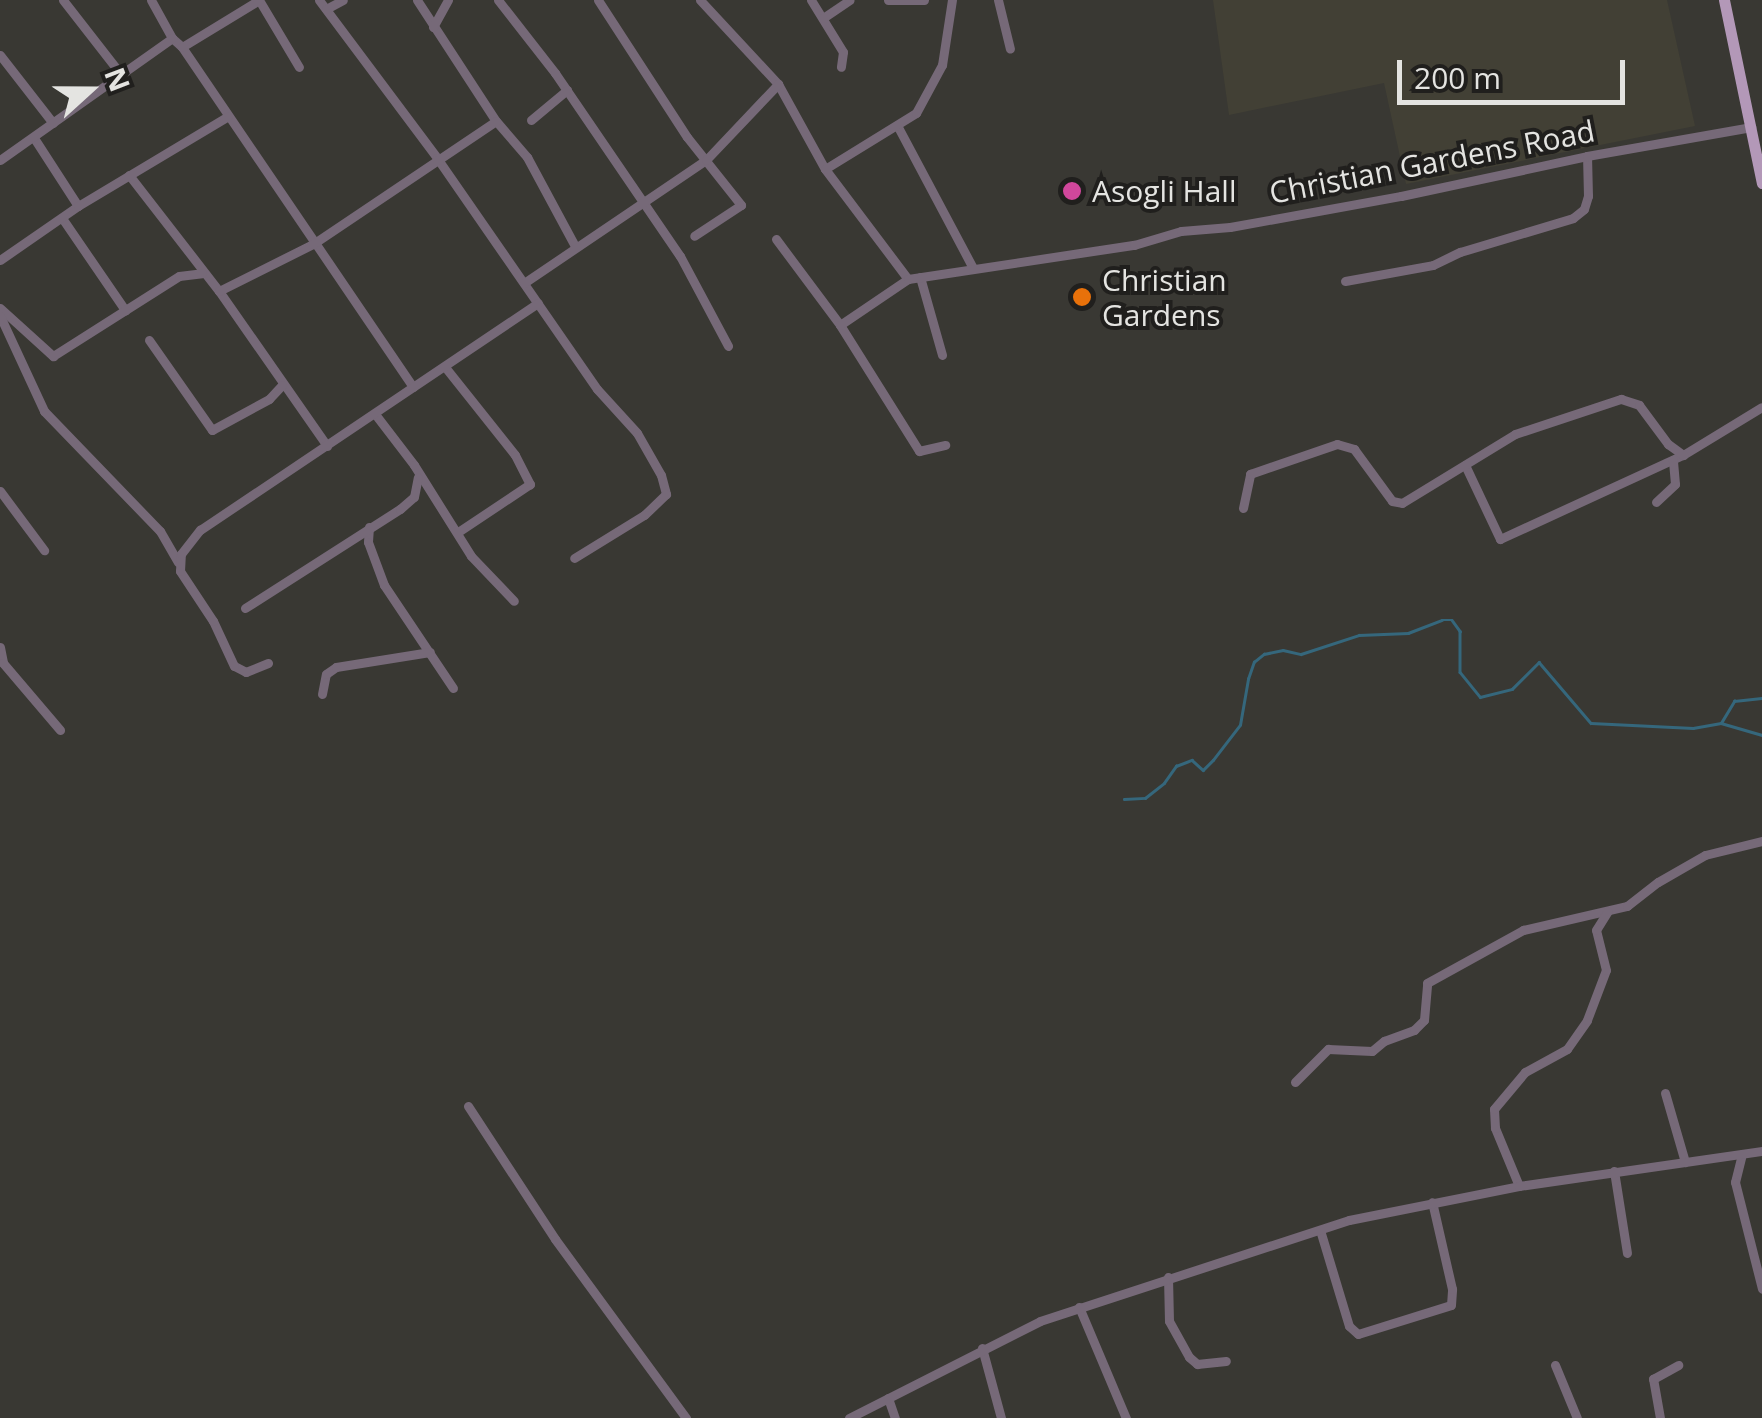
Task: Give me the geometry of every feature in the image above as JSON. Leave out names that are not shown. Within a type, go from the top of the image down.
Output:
[{"type":"main road","points":[[1724,0],[1762,183]]},
{"type":"street","points":[[63,0],[119,72]]},
{"type":"street","points":[[150,0],[172,38],[182,47],[413,388]]},
{"type":"street","points":[[182,47],[259,0],[300,67]]},
{"type":"street","points":[[343,0],[323,4],[438,158],[597,389],[637,433],[661,474],[666,494],[644,515],[574,558]]},
{"type":"street","points":[[417,0],[496,121],[526,157],[576,246]]},
{"type":"street","points":[[433,27],[448,0]]},
{"type":"street","points":[[498,0],[567,90],[680,256],[728,346]]},
{"type":"street","points":[[598,0],[741,205],[694,236]]},
{"type":"street","points":[[700,0],[778,84],[825,170],[908,279]]},
{"type":"street","points":[[812,0],[844,55],[841,67]]},
{"type":"street","points":[[823,18],[850,0]]},
{"type":"street","points":[[888,0],[924,0]]},
{"type":"street","points":[[825,170],[916,113],[932,89],[946,48],[952,0]]},
{"type":"street","points":[[998,0],[1010,49]]},
{"type":"street","points":[[0,160],[172,38]]},
{"type":"street","points":[[0,56],[53,123]]},
{"type":"street","points":[[524,283],[706,160],[778,84]]},
{"type":"street","points":[[532,120],[567,90]]},
{"type":"street","points":[[0,260],[78,206],[228,117]]},
{"type":"street","points":[[219,291],[314,244],[496,121]]},
{"type":"street","points":[[898,127],[973,268]]},
{"type":"street","name":"Christian Gardens Road","points":[[840,325],[908,279],[1363,203],[1587,156],[1750,128]]},
{"type":"street","points":[[34,138],[78,206]]},
{"type":"street","points":[[1345,281],[1433,265],[1460,252],[1573,218],[1584,209],[1588,196],[1587,156]]},
{"type":"street","points":[[129,175],[219,291],[327,446]]},
{"type":"street","points":[[62,218],[125,310]]},
{"type":"street","points":[[776,239],[840,325],[919,450],[944,445]]},
{"type":"street","points":[[0,312],[53,356],[179,276],[202,273]]},
{"type":"street","points":[[920,277],[942,355]]},
{"type":"street","points":[[178,562],[200,530],[538,303]]},
{"type":"street","points":[[0,312],[44,411],[160,531],[234,666],[246,672],[268,663]]},
{"type":"street","points":[[150,340],[212,430],[260,405],[282,385]]},
{"type":"street","points":[[445,366],[515,455],[530,484],[458,532]]},
{"type":"street","points":[[1244,508],[1250,474],[1337,444],[1354,450],[1396,504],[1515,434],[1621,399],[1639,405],[1668,444],[1684,455]]},
{"type":"street","points":[[1465,465],[1500,540],[1684,455],[1762,406]]},
{"type":"street","points":[[375,414],[471,556],[514,601]]},
{"type":"street","points":[[1656,502],[1675,484],[1673,460]]},
{"type":"street","points":[[246,608],[414,497],[418,477]]},
{"type":"street","points":[[0,491],[44,550]]},
{"type":"street","points":[[369,528],[368,542],[384,585],[452,688]]},
{"type":"street","points":[[0,647],[3,663],[60,730]]},
{"type":"street","points":[[322,694],[326,674],[336,668],[430,652]]},
{"type":"street","points":[[1295,1082],[1328,1049],[1372,1051],[1384,1041],[1414,1030],[1424,1020],[1427,982],[1523,930],[1627,906],[1658,882],[1705,856],[1762,841]]},
{"type":"street","points":[[1518,1186],[1495,1128],[1494,1109],[1525,1072],[1566,1049],[1587,1020],[1606,970],[1596,930],[1608,911]]},
{"type":"street","points":[[1664,1093],[1686,1162]]},
{"type":"street","points":[[468,1106],[554,1239],[612,1311],[686,1418]]},
{"type":"street","points":[[850,1418],[982,1348],[1079,1307],[1320,1230],[1432,1202],[1518,1186],[1762,1151]]},
{"type":"street","points":[[1742,1154],[1735,1182],[1762,1289]]},
{"type":"street","points":[[1614,1172],[1626,1253]]},
{"type":"street","points":[[1320,1230],[1349,1326],[1358,1334],[1451,1305],[1452,1289],[1432,1202]]},
{"type":"street","points":[[1168,1277],[1169,1320],[1189,1357],[1197,1364],[1226,1361]]},
{"type":"street","points":[[1079,1307],[1126,1418]]},
{"type":"street","points":[[982,1348],[1001,1418]]},
{"type":"street","points":[[1660,1418],[1653,1379],[1678,1364]]},
{"type":"street","points":[[1556,1365],[1577,1418]]},
{"type":"street","points":[[888,1398],[895,1418]]},
{"type":"shaded area","points":[[1213,0],[1667,0],[1695,126],[1406,184],[1384,83],[1229,115]]},
{"type":"waterway","points":[[1124,799],[1145,798],[1164,783],[1176,766],[1192,760],[1203,770],[1213,760],[1240,725],[1248,679],[1254,662],[1264,654],[1283,650],[1301,654],[1359,635],[1408,633],[1442,620],[1452,620],[1460,631],[1460,672],[1480,697],[1512,689],[1539,662],[1591,723],[1693,728],[1721,723],[1734,701],[1762,698]]},
{"type":"waterway","points":[[1721,723],[1762,735]]},
{"type":"place","name":"Asogli Hall","points":[[1072,191]]},
{"type":"place","name":"Christian Gardens","points":[[1082,297]]}]
